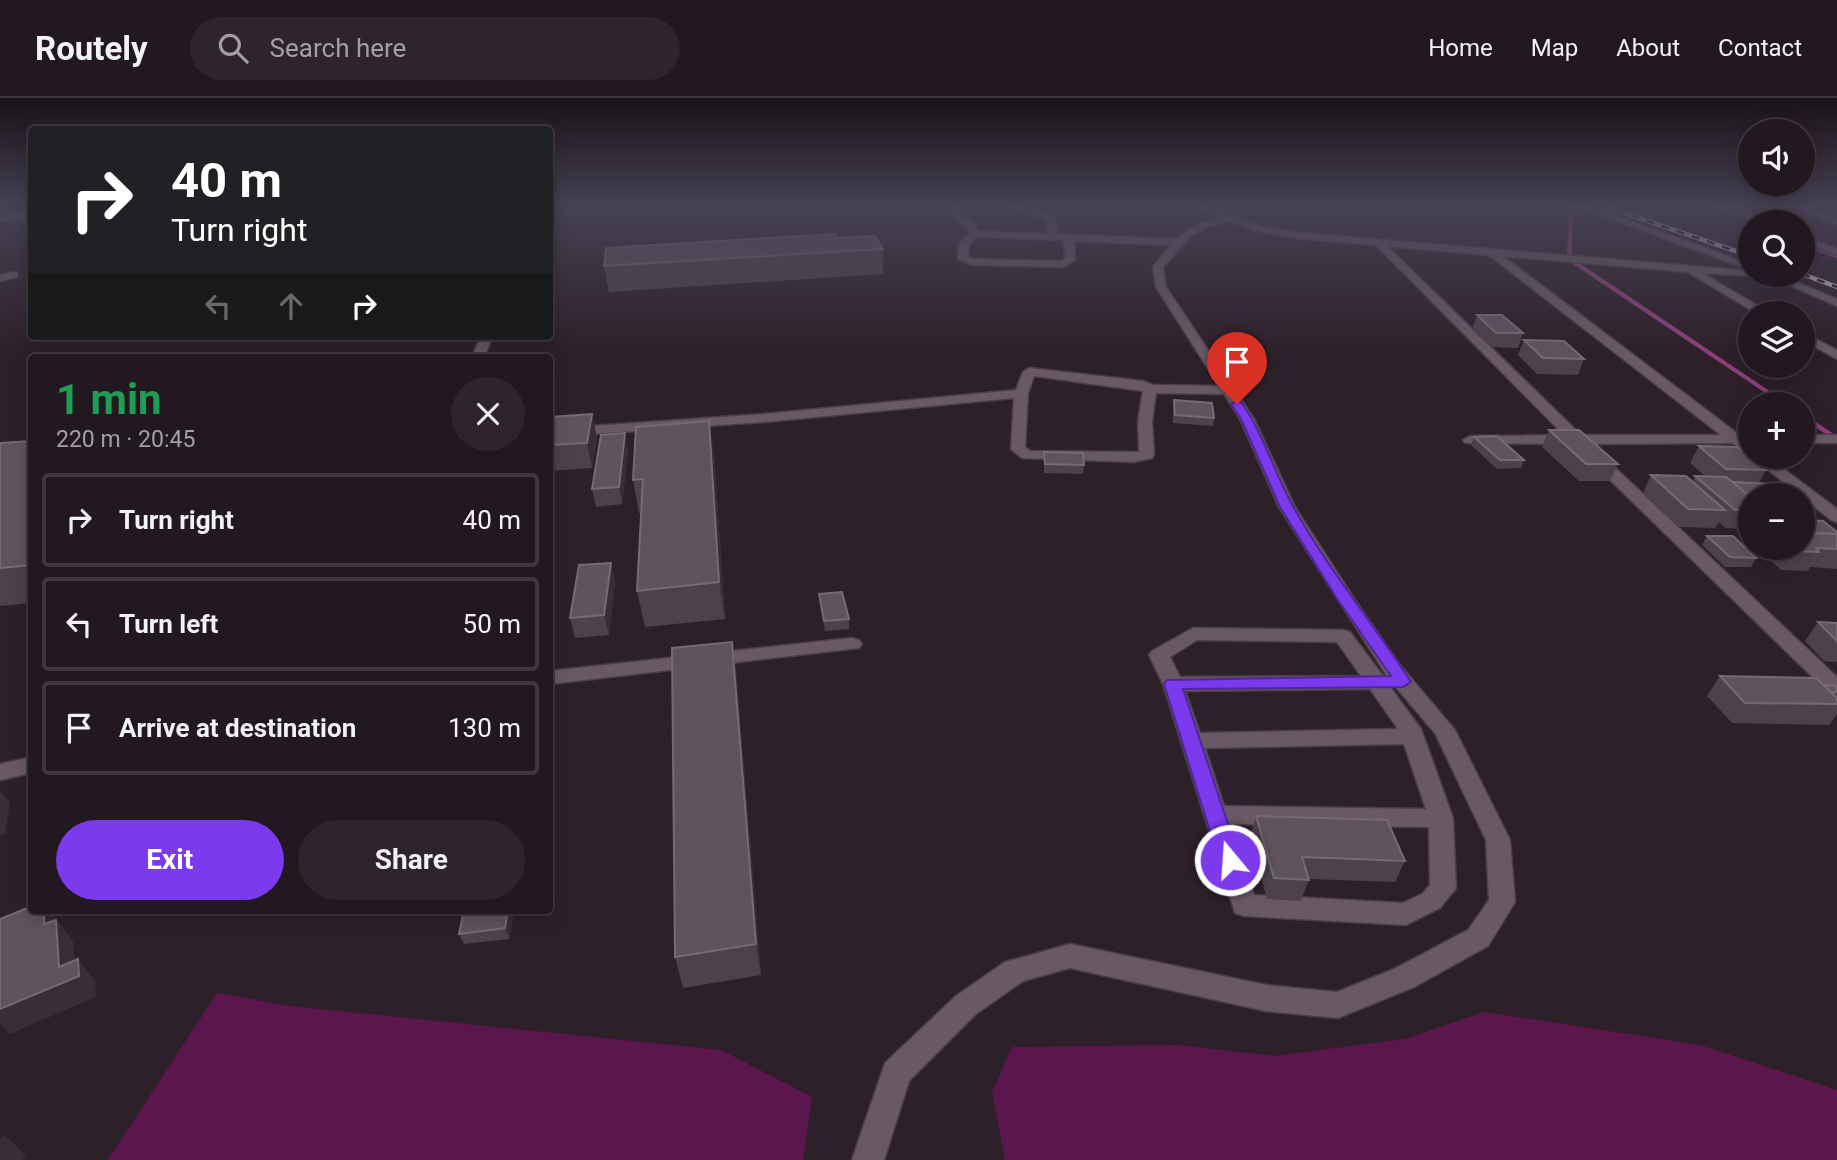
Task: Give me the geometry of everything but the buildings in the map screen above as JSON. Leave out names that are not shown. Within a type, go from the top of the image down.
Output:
[{"type":"street","points":[[963,255],[963,259],[973,262],[1063,264],[1070,260],[1070,255]]},
{"type":"street","points":[[868,1160],[896,1073],[966,1005],[1015,971],[1070,956],[1266,998],[1338,1005],[1404,978],[1478,938],[1502,902],[1498,840],[1444,730],[1403,682],[1346,600],[1287,507],[1247,419],[1161,287],[1158,267],[1167,255]]},
{"type":"street","points":[[1391,255],[1837,689]]},
{"type":"street","points":[[1495,255],[1738,435]]},
{"type":"street","points":[[1511,255],[1738,273]]},
{"type":"street","points":[[1715,255],[1738,263]]},
{"type":"street","points":[[1689,270],[1743,301]]},
{"type":"street","points":[[0,278],[13,275]]},
{"type":"street","points":[[1800,287],[1837,303]]},
{"type":"street","points":[[1815,342],[1837,355]]},
{"type":"street","points":[[1150,389],[1145,421],[1147,455],[1134,458],[1027,455],[1018,449],[1021,393],[1029,372],[1143,384],[1150,389],[1227,390]]},
{"type":"street","points":[[553,433],[764,418],[1021,393]]},
{"type":"street","points":[[1470,440],[1738,439]]},
{"type":"street","points":[[1815,439],[1837,439]]},
{"type":"street","points":[[1775,469],[1837,517]]},
{"type":"street","points":[[1193,634],[1343,636],[1375,682],[1413,736],[1441,818],[1443,888],[1431,901],[1406,914],[1244,905],[1173,684],[1159,655],[1193,634]]},
{"type":"street","points":[[553,678],[852,644]]},
{"type":"street","points":[[1173,684],[1403,682]]},
{"type":"street","points":[[1191,741],[1413,736]]},
{"type":"street","points":[[0,772],[28,766]]},
{"type":"street","points":[[1215,815],[1441,818]]},
{"type":"shaded area","points":[[217,993],[290,1006],[721,1050],[812,1097],[803,1160],[108,1160]]},
{"type":"shaded area","points":[[1484,1012],[1700,1045],[1837,1090],[1837,1160],[1005,1160],[992,1092],[1012,1047],[1177,1045],[1274,1056],[1405,1039]]},
{"type":"waterway","points":[[1569,255],[1569,259],[1768,392]]},
{"type":"waterway","points":[[1829,255],[1837,258]]},
{"type":"waterway","points":[[1815,424],[1837,439]]},
{"type":"railway","points":[[1815,279],[1837,287]]},
{"type":"route","points":[[1230,860],[1173,684],[1403,682],[1346,600],[1287,507],[1247,419],[1237,404]]}]
